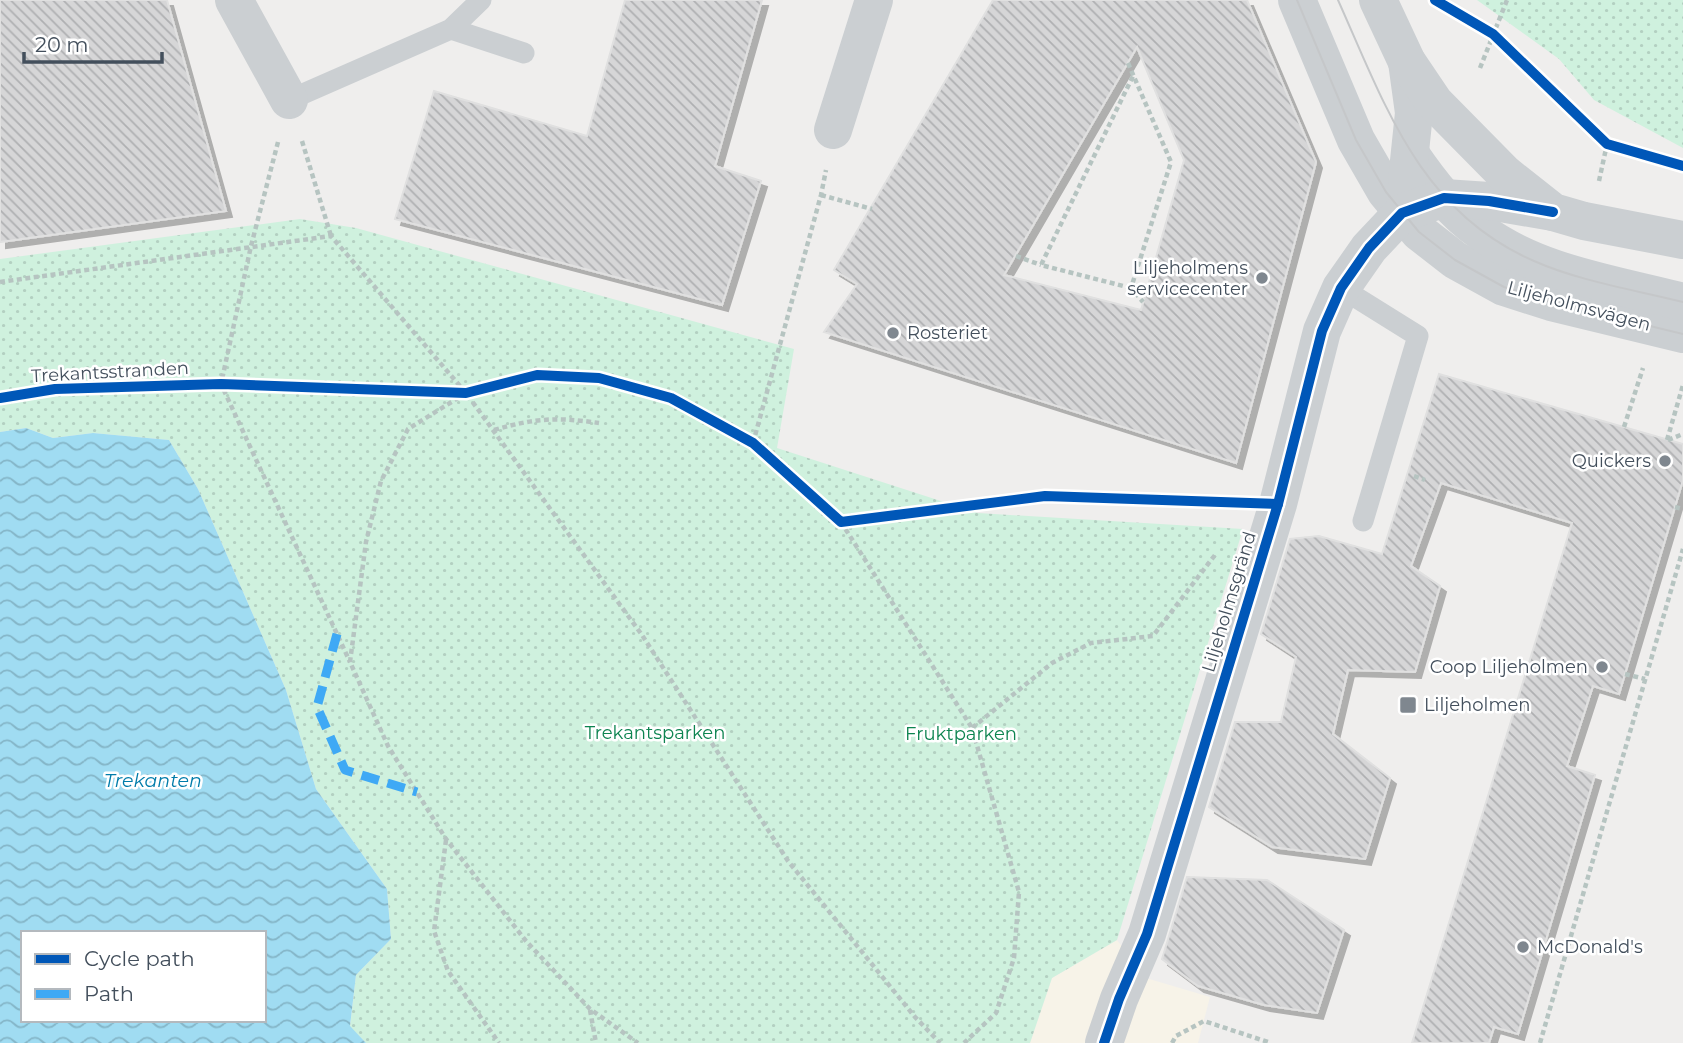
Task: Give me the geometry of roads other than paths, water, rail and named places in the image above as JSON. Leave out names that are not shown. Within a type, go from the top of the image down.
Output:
[{"type":"street","points":[[234,0],[289,100]]},
{"type":"street","points":[[833,130],[874,0]]},
{"type":"street","name":"Liljeholmsvägen","points":[[1297,0],[1356,140],[1402,214],[1436,247],[1504,287],[1551,302],[1683,334]]},
{"type":"street","points":[[1378,0],[1407,62],[1434,102],[1505,173],[1553,212],[1584,221],[1683,240]]},
{"type":"street","points":[[1402,214],[1415,113],[1407,62]]},
{"type":"street","name":"Liljeholmsvägen","points":[[1411,155],[1444,198],[1480,231],[1535,262],[1683,302]]},
{"type":"street","name":"Liljeholmsgränd","points":[[1104,1043],[1119,999],[1147,934],[1278,504],[1322,331],[1341,288],[1369,248],[1402,214],[1444,198],[1489,201],[1553,212]]},
{"type":"lane","points":[[289,100],[452,29],[481,0]]},
{"type":"lane","points":[[452,29],[524,52]]},
{"type":"lane","points":[[1341,288],[1418,336],[1363,521]]},
{"type":"water","name":"Trekanten","points":[[26,428],[53,438],[93,433],[169,440],[198,489],[286,690],[316,789],[387,889],[391,939],[356,975],[350,1026],[366,1043],[0,1043],[0,432]]},
{"type":"tram line","points":[[1297,0],[1356,140],[1386,192],[1419,232],[1455,260],[1504,287],[1551,302],[1683,334]]},
{"type":"tram line","points":[[1338,0],[1372,78],[1411,152],[1434,185],[1462,214],[1495,240],[1551,268],[1588,280],[1683,302]]},
{"type":"place","name":"Liljeholmens servicecenter","points":[[1262,278]]},
{"type":"place","name":"Rosteriet","points":[[893,333]]},
{"type":"place","name":"Quickers","points":[[1665,461]]},
{"type":"place","name":"Coop Liljeholmen","points":[[1602,667]]},
{"type":"place","name":"Liljeholmen","points":[[1408,705]]},
{"type":"place","name":"McDonald's","points":[[1523,947]]},
{"type":"park label","name":"Trekantsparken","points":[[655,733]]},
{"type":"park label","name":"Fruktparken","points":[[961,734]]}]
